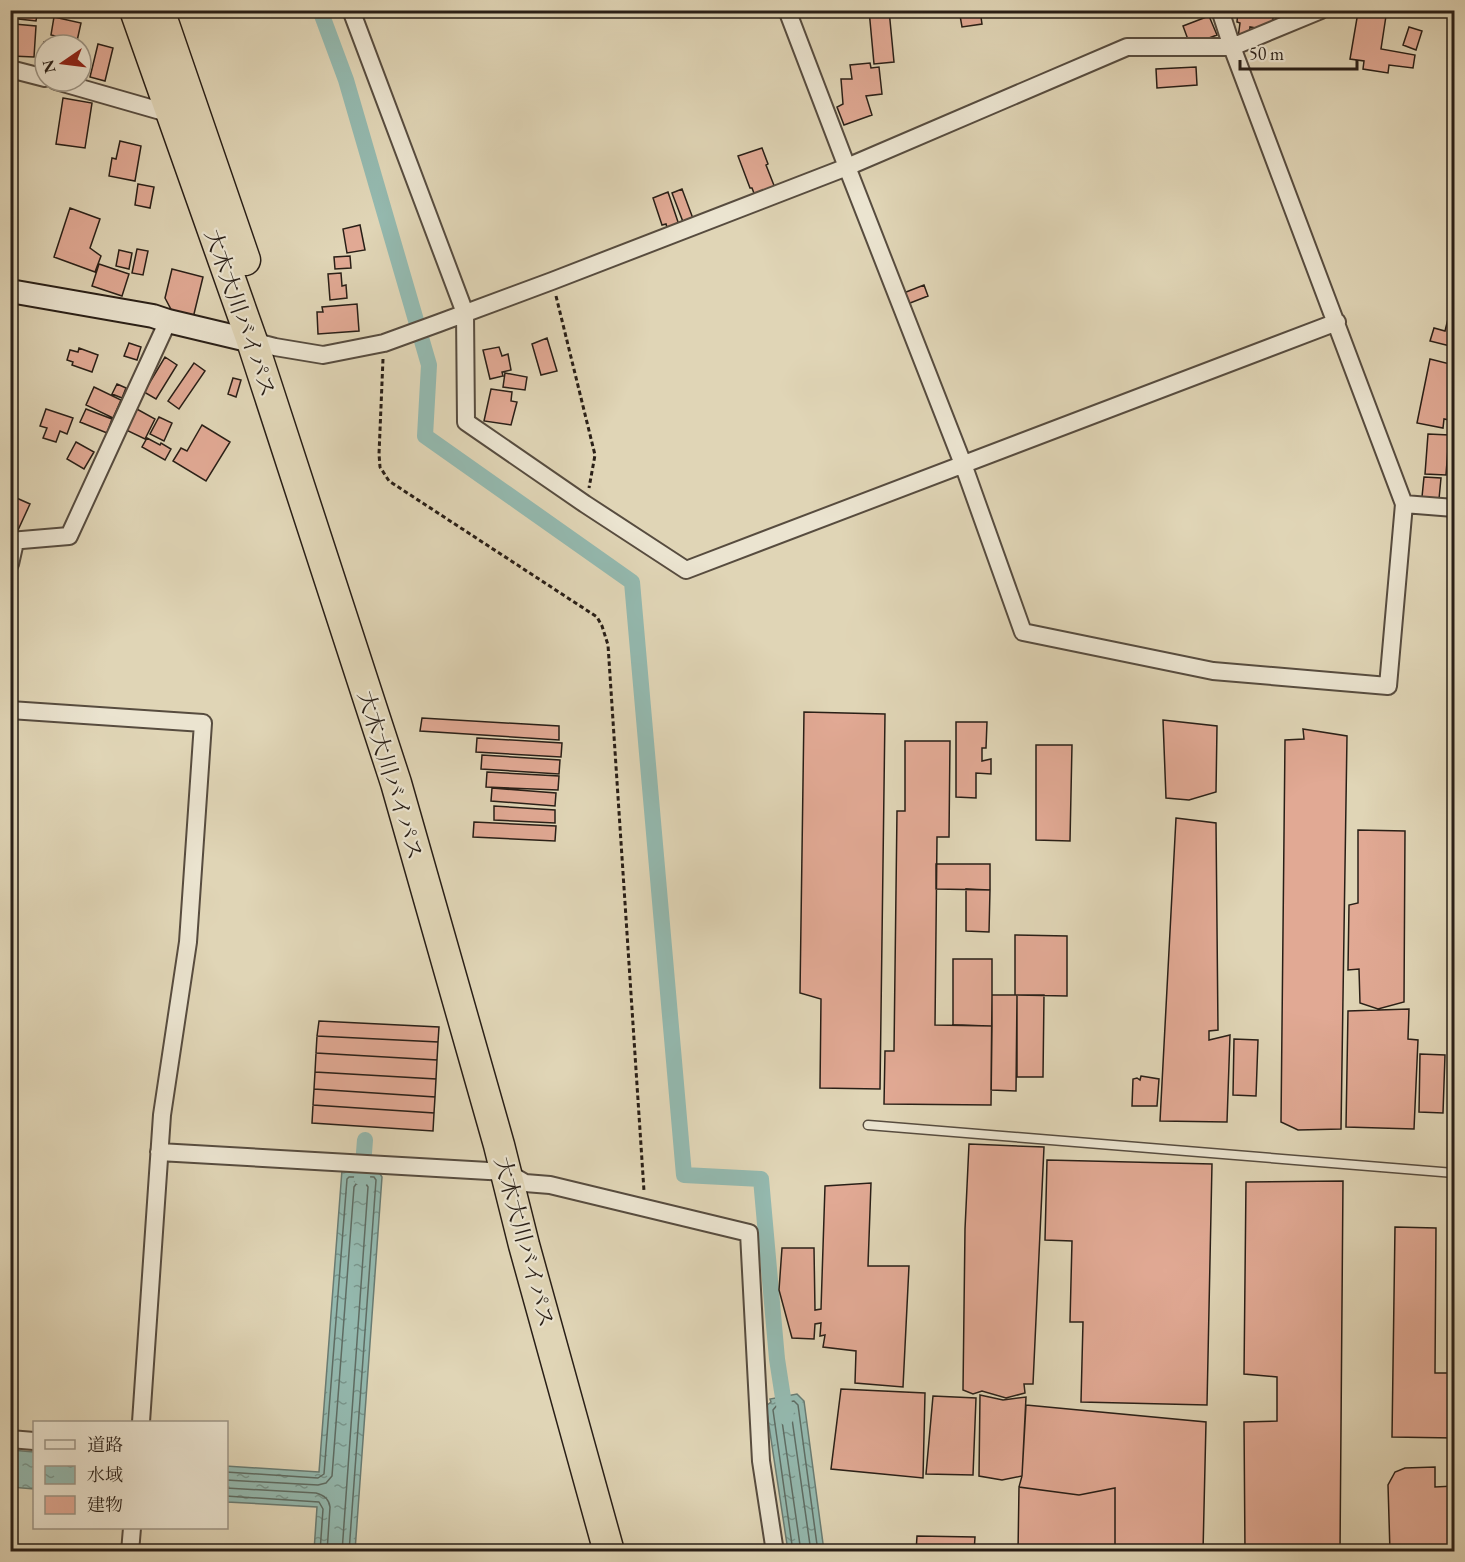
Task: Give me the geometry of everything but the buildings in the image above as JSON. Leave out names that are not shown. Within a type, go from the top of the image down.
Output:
[{"type":"highway","name":"大木大川バイパス","points":[[135,10],[171,114],[264,344]]},
{"type":"highway","name":"大木大川バイパス","points":[[159,10],[264,344],[511,1162],[543,1242],[626,1551]]},
{"type":"highway","name":"大木大川バイパス","points":[[511,1162],[524,1245],[609,1551]]},
{"type":"street","points":[[351,10],[465,313],[466,423],[686,570],[1337,322]]},
{"type":"street","points":[[787,10],[963,464],[1023,632],[1213,671],[1388,686],[1404,504],[1220,10]]},
{"type":"street","points":[[10,291],[153,316],[264,344],[323,356],[384,343],[847,167],[1127,47],[1232,47],[1322,10]]},
{"type":"street","points":[[10,69],[33,74]]},
{"type":"street","points":[[93,92],[171,114]]},
{"type":"street","points":[[10,564],[13,542],[69,536],[168,321]]},
{"type":"street","points":[[1404,504],[1455,508]]},
{"type":"street","points":[[10,710],[203,723],[188,942],[162,1115],[141,1421]]},
{"type":"street","points":[[159,1152],[511,1162],[550,1185],[749,1233],[761,1461],[775,1551]]},
{"type":"street","points":[[10,1439],[33,1441]]},
{"type":"street","points":[[130,1551],[132,1529]]},
{"type":"lane","points":[[868,1125],[1455,1173]]},
{"type":"path","points":[[552,280],[596,454],[585,504]]},
{"type":"path","points":[[384,343],[379,454],[380,467],[389,481],[597,617],[608,645],[645,1208]]},
{"type":"water","points":[[342,1170],[379,1172],[382,1177],[355,1551],[314,1551],[317,1507],[228,1502],[228,1466],[319,1472]]},
{"type":"water","points":[[797,1394],[804,1401],[824,1551],[788,1551],[766,1406],[771,1402],[770,1399]]},
{"type":"water","points":[[11,1450],[33,1452],[33,1489],[11,1487]]},
{"type":"waterway","points":[[320,10],[346,80],[429,365],[425,436],[632,582],[684,1175],[761,1179],[777,1359],[786,1417]]},
{"type":"waterway","points":[[362,1178],[365,1140]]}]
